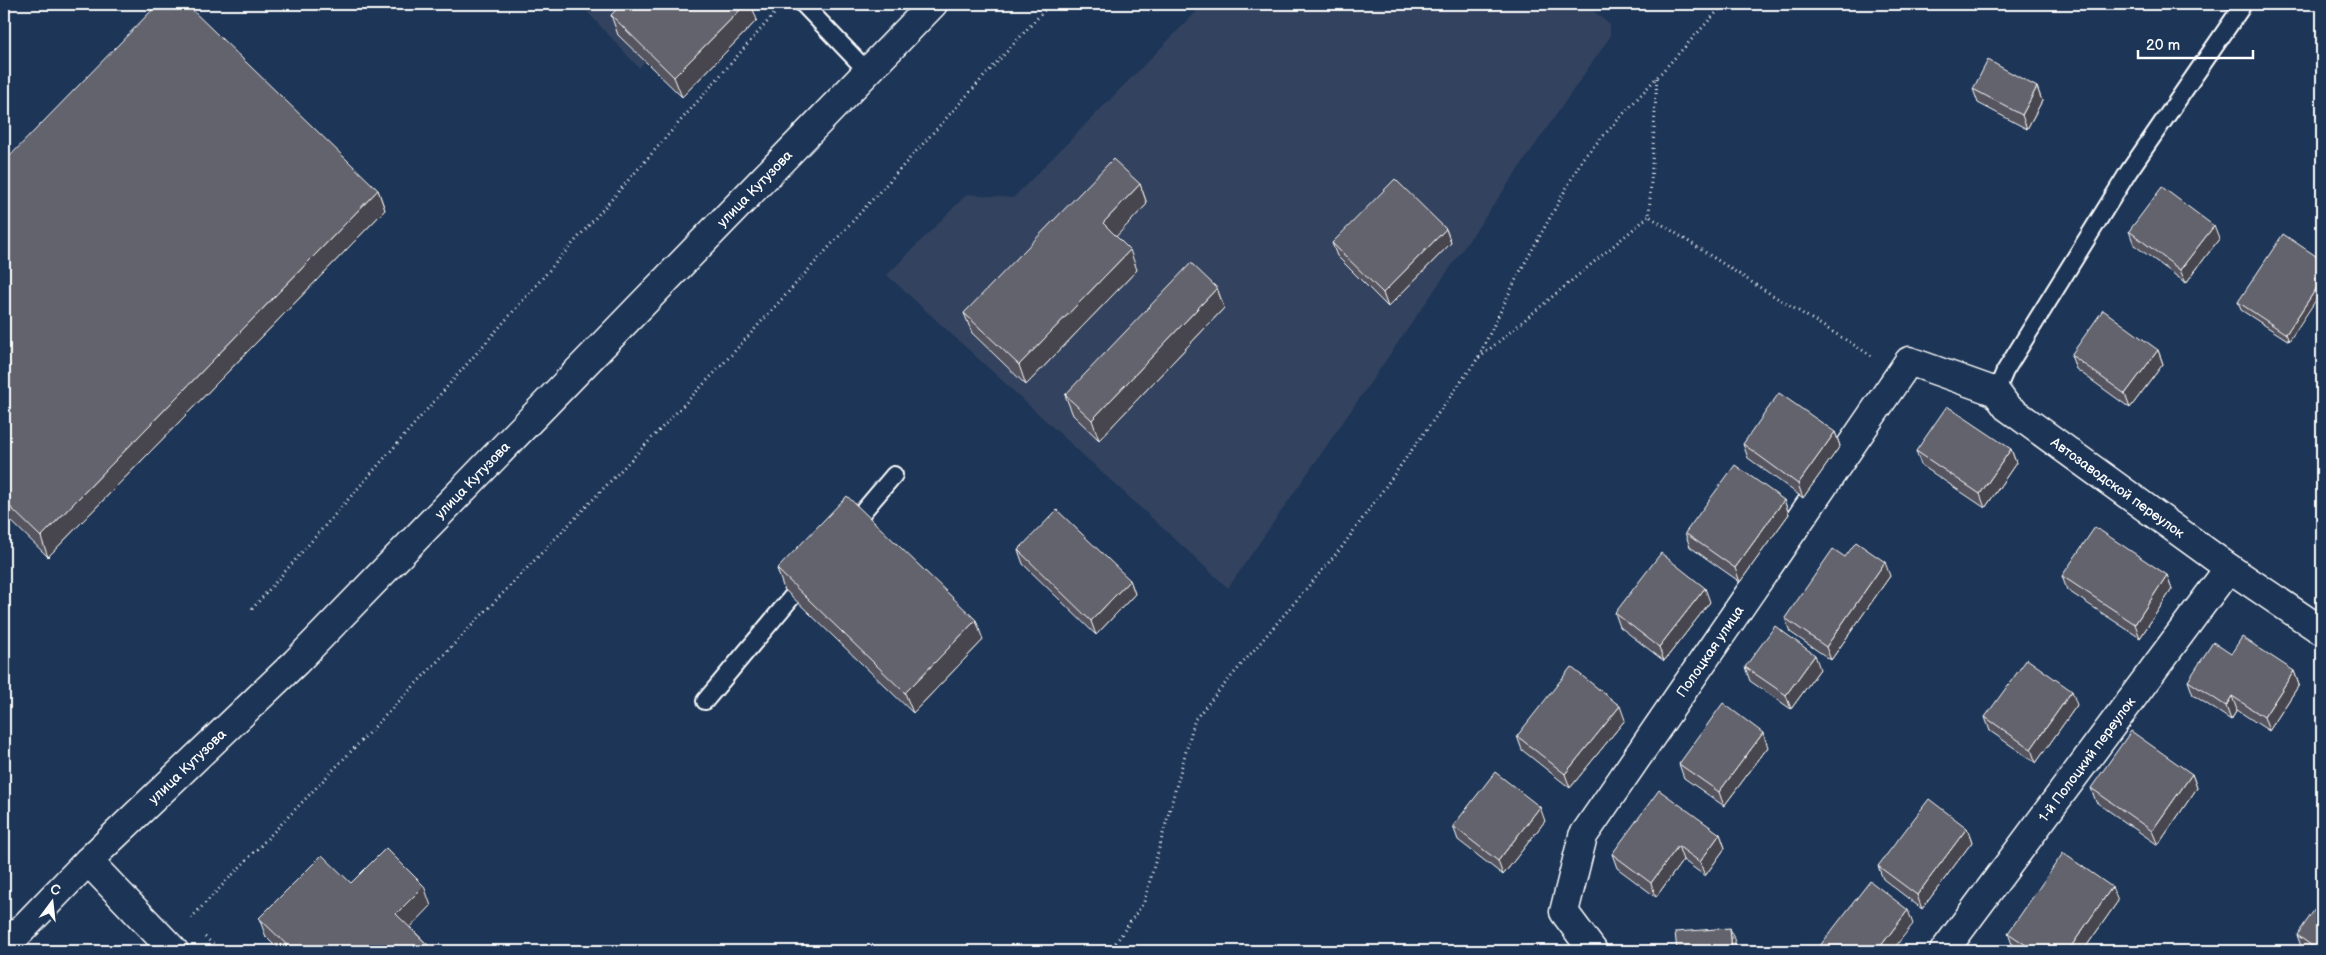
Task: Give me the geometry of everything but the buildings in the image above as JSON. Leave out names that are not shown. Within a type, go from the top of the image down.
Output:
[{"type":"street","name":"улица Кутузова","points":[[4,948],[88,860],[296,662],[933,4]]},
{"type":"street","name":"Автозаводской переулок","points":[[1909,361],[1996,392],[2007,407],[2229,568],[2322,631]]},
{"type":"street","name":"Полоцкая улица","points":[[1593,951],[1564,912],[1583,836],[1909,361]]},
{"type":"street","name":"1-й Полоцкий переулок","points":[[1944,951],[2229,568]]},
{"type":"street","points":[[88,860],[170,948]]},
{"type":"lane","points":[[803,4],[868,72]]},
{"type":"lane","points":[[1996,392],[2004,370],[2129,171],[2241,8],[2235,4]]},
{"type":"lane","points":[[837,543],[894,475]]},
{"type":"lane","points":[[705,701],[818,565]]},
{"type":"path","points":[[170,948],[722,366],[1050,4]]},
{"type":"path","points":[[1110,951],[1144,902],[1195,720],[1342,546],[1478,358],[1516,278],[1583,158],[1724,4]]},
{"type":"path","points":[[252,609],[776,11]]},
{"type":"path","points":[[1478,358],[1649,216],[1657,77]]},
{"type":"path","points":[[1649,216],[1873,357]]},
{"type":"shaded area","points":[[580,4],[697,4],[639,68]]},
{"type":"shaded area","points":[[1204,4],[1586,4],[1610,25],[1610,37],[1228,588],[887,275],[967,194],[1013,198]]}]
